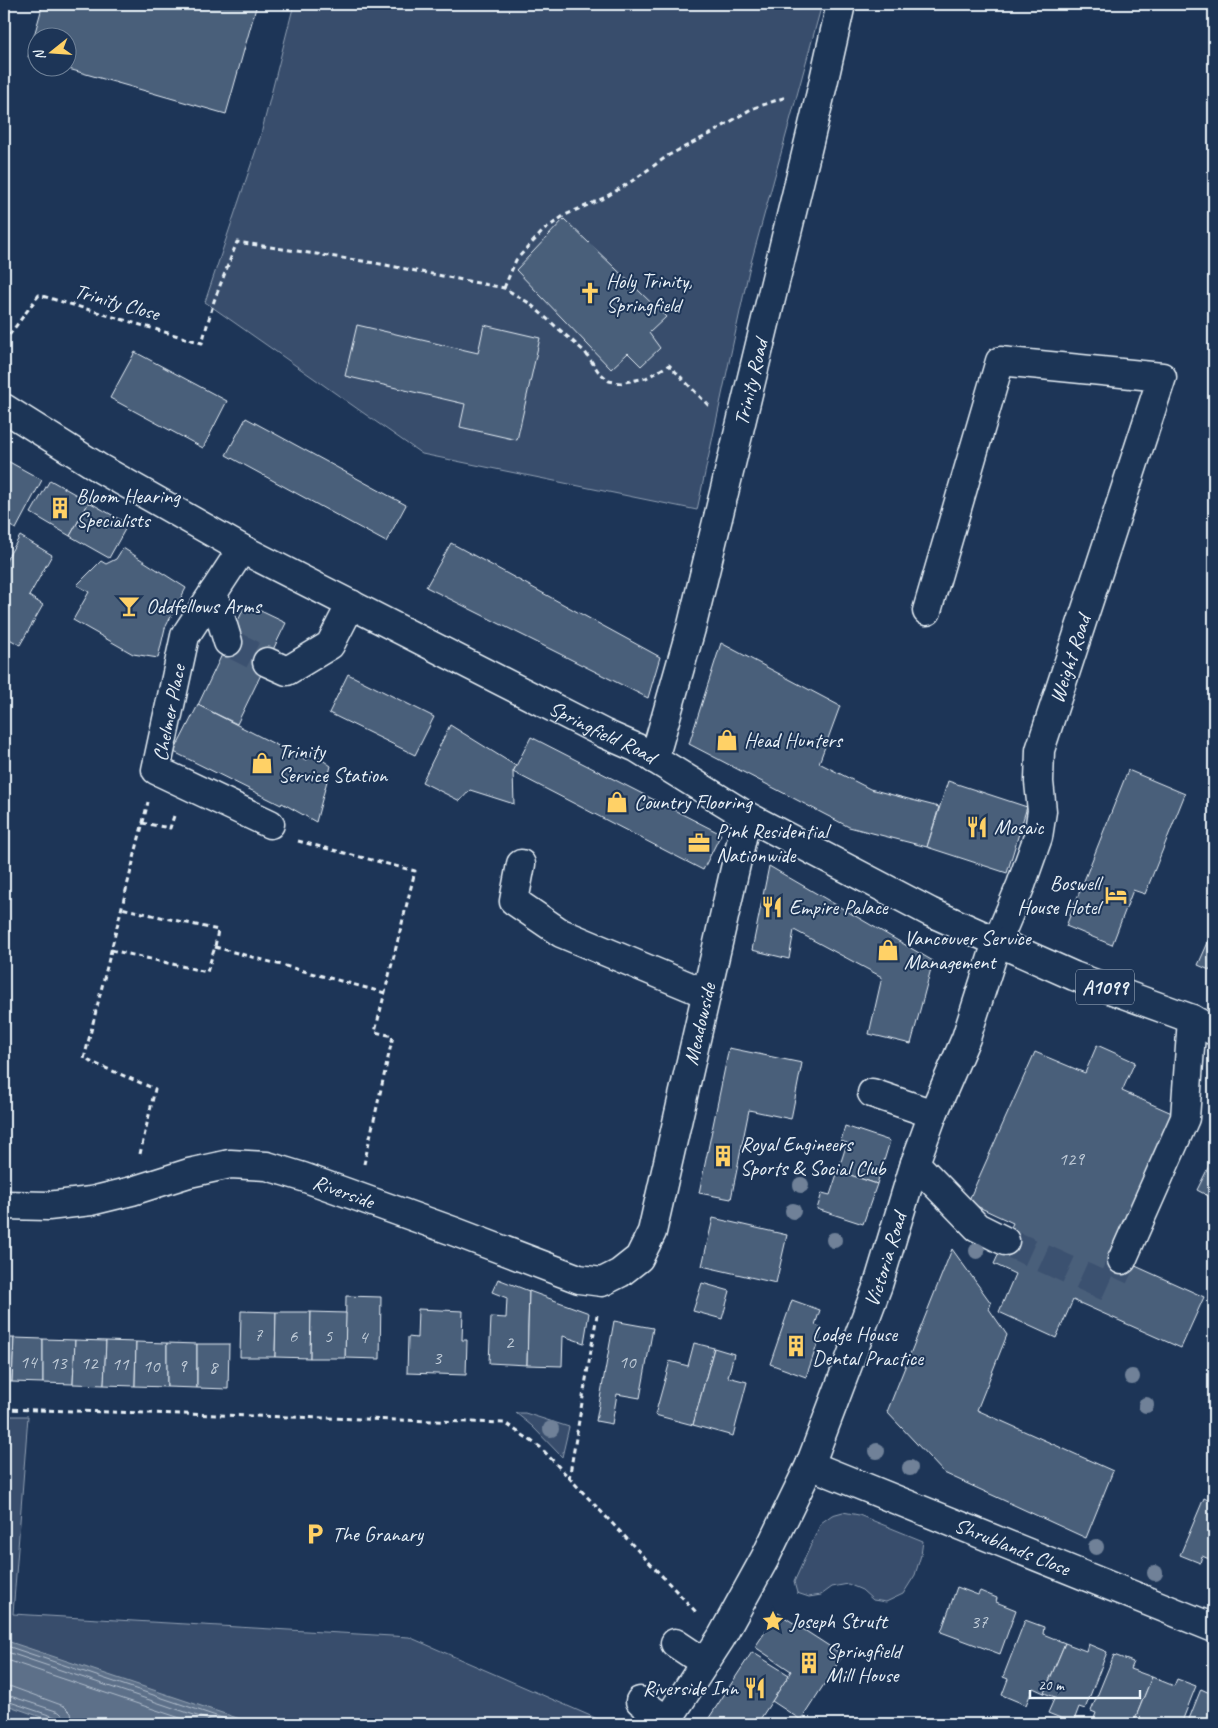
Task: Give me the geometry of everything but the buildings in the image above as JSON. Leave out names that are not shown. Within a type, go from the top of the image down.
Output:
[{"type":"street","name":"Trinity Road","points":[[654,759],[692,625],[841,4]]},
{"type":"street","name":"Weight Road","points":[[927,611],[1000,360],[1162,377],[1040,750],[1039,782],[1042,811],[1038,837],[1021,885],[997,942]]},
{"type":"street","name":"Springfield Road","points":[[4,408],[102,469],[242,549],[605,734],[637,748],[747,816],[914,904],[1074,976],[1203,1025]]},
{"type":"street","name":"Chelmer Place","points":[[242,549],[185,636],[156,770],[280,832]]},
{"type":"street","points":[[213,593],[228,642]]},
{"type":"street","points":[[267,662],[287,671],[330,645],[351,604]]},
{"type":"street","name":"Meadowside","points":[[602,1282],[620,1274],[639,1258],[652,1232],[747,816]]},
{"type":"street","points":[[521,864],[514,902],[561,933],[705,994]]},
{"type":"street","name":"Victoria Road","points":[[666,1723],[721,1638],[764,1558],[810,1465],[878,1285],[932,1114],[966,1038],[997,942]]},
{"type":"street","points":[[1122,1260],[1185,1118],[1203,1025]]},
{"type":"street","points":[[872,1093],[932,1114]]},
{"type":"street","points":[[915,1163],[977,1227],[1005,1241]]},
{"type":"street","name":"Riverside","points":[[4,1205],[57,1205],[91,1201],[132,1191],[189,1173],[230,1164],[267,1166],[357,1197],[579,1279],[602,1282]]},
{"type":"street","name":"Shrublands Close","points":[[810,1465],[1214,1628]]},
{"type":"street","points":[[675,1643],[705,1663]]},
{"type":"street","points":[[640,1701],[666,1723]]},
{"type":"path","points":[[738,438],[669,366],[646,378],[620,383],[608,381],[578,346],[529,303],[504,288],[516,260],[544,230],[565,216],[604,198],[669,155],[712,133],[751,109],[823,84]]},
{"type":"path","name":"Trinity Close","points":[[4,342],[39,294],[202,342],[214,301],[237,242],[375,263],[504,288]]},
{"type":"path","points":[[132,1191],[155,1089],[84,1059],[156,770]]},
{"type":"path","points":[[142,823],[170,828],[176,810]]},
{"type":"path","points":[[280,832],[415,871],[375,1032],[393,1036],[357,1197]]},
{"type":"path","points":[[111,950],[207,972],[215,947],[218,930],[121,908]]},
{"type":"path","points":[[215,947],[385,993]]},
{"type":"path","points":[[569,1479],[602,1282]]},
{"type":"path","points":[[4,1409],[505,1423],[540,1448],[721,1638]]},
{"type":"shaded area","points":[[294,4],[822,4],[749,270],[697,510],[422,454],[205,302],[260,138]]},
{"type":"shaded area","points":[[516,1413],[525,1413],[569,1427],[562,1457],[532,1426]]},
{"type":"shaded area","points":[[4,1416],[28,1416],[13,1614],[409,1637],[609,1724],[4,1724]]},
{"type":"shaded area","points":[[843,1512],[859,1515],[923,1541],[915,1575],[903,1594],[886,1602],[873,1600],[862,1590],[848,1584],[832,1587],[821,1595],[809,1597],[797,1593],[794,1582],[821,1523],[832,1515]]},
{"type":"water","points":[[4,1640],[255,1724],[61,1724],[4,1704]]},
{"type":"tunnel","points":[[228,642],[267,662]]},
{"type":"tunnel","points":[[1005,1241],[1109,1288],[1122,1260]]},
{"type":"place","name":"Holy Trinity, Springfield","points":[[590,293]]},
{"type":"place","name":"Bloom Hearing Specialists","points":[[60,508]]},
{"type":"place","name":"Oddfellows Arms","points":[[129,606]]},
{"type":"place","name":"Head Hunters","points":[[727,740]]},
{"type":"place","name":"Trinity Service Station","points":[[262,763]]},
{"type":"place","name":"Country Flooring","points":[[617,802]]},
{"type":"place","name":"Mosaic","points":[[977,827]]},
{"type":"place","name":"Pink Residential Nationwide","points":[[699,843]]},
{"type":"place","name":"Boswell House Hotel","points":[[1116,895]]},
{"type":"place","name":"Empire Palace","points":[[772,907]]},
{"type":"place","name":"Vancouver Service Management","points":[[888,950]]},
{"type":"place","name":"Royal Engineers Sports & Social Club","points":[[723,1156]]},
{"type":"place","name":"Lodge House Dental Practice","points":[[796,1346]]},
{"type":"place","name":"The Granary","points":[[315,1534]]},
{"type":"place","name":"Joseph Strutt","points":[[773,1621]]},
{"type":"place","name":"Springfield Mill House","points":[[809,1663]]},
{"type":"place","name":"Riverside Inn","points":[[755,1688]]}]
